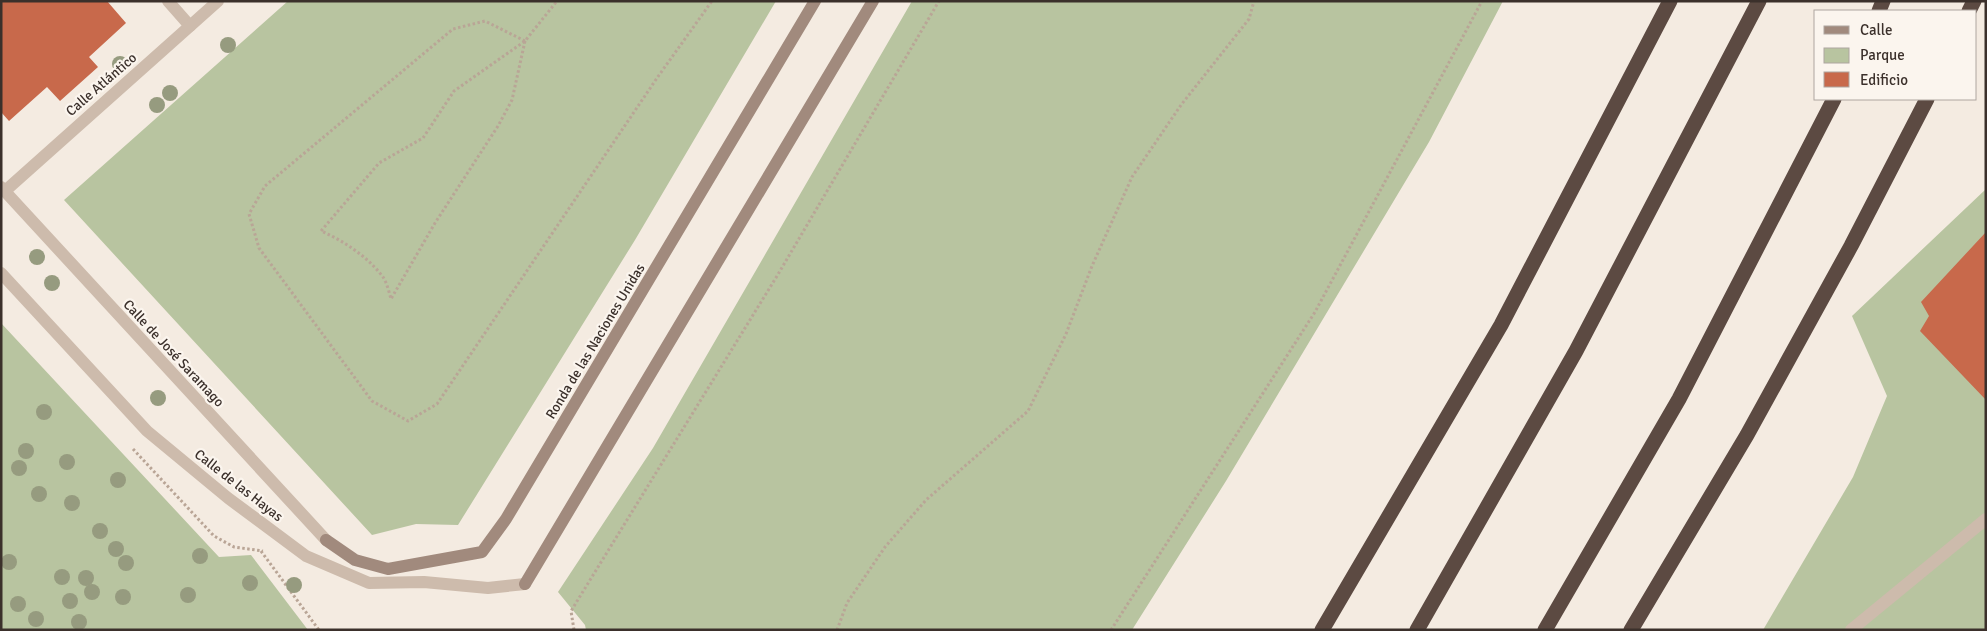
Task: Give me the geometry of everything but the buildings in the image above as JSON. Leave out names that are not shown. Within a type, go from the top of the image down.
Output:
[{"type":"highway","points":[[1322,630],[1501,325],[1670,1]]},
{"type":"highway","points":[[1417,630],[1576,351],[1759,1]]},
{"type":"highway","points":[[1545,630],[1679,399],[1833,100]]},
{"type":"highway","points":[[1631,630],[1747,435],[1851,246],[1926,100]]},
{"type":"street","points":[[168,1],[190,26]]},
{"type":"street","name":"Calle Atlántico","points":[[3,189],[218,1]]},
{"type":"street","name":"Ronda de las Naciones Unidas","points":[[326,540],[355,560],[388,569],[482,552],[506,519],[815,1]]},
{"type":"street","name":"Calle de las Hayas","points":[[1,273],[147,431],[228,498],[306,556],[369,583],[424,582],[488,588],[525,584],[874,1]]},
{"type":"street","name":"Calle de José Saramago","points":[[3,189],[326,540]]},
{"type":"street","points":[[1851,630],[1986,519]]},
{"type":"path","points":[[525,41],[512,100],[435,223],[391,299],[384,278],[368,261],[341,240],[321,231],[380,163],[423,138],[454,91],[525,41],[557,1]]},
{"type":"path","points":[[525,41],[485,21],[453,29],[265,186],[249,214],[259,248],[372,401],[408,421],[437,404],[657,78],[712,1]]},
{"type":"path","points":[[574,630],[570,611],[772,284],[939,1]]},
{"type":"path","points":[[837,630],[847,603],[884,547],[920,506],[1028,411],[1066,334],[1092,266],[1132,177],[1181,105],[1249,19],[1254,1]]},
{"type":"path","points":[[1111,630],[1315,312],[1482,1]]},
{"type":"path","points":[[214,536],[234,547],[261,550],[319,630]]},
{"type":"green space","points":[[288,1],[776,1],[635,240],[458,525],[416,524],[372,535],[64,200]]},
{"type":"green space","points":[[912,1],[1503,1],[1429,142],[1226,481],[1132,630],[586,630],[585,625],[558,592],[653,448]]},
{"type":"green space","points":[[1986,189],[1986,630],[1763,630],[1853,477],[1887,396],[1852,316]]},
{"type":"green space","points":[[1,323],[219,557],[251,555],[308,630],[1,630]]}]
